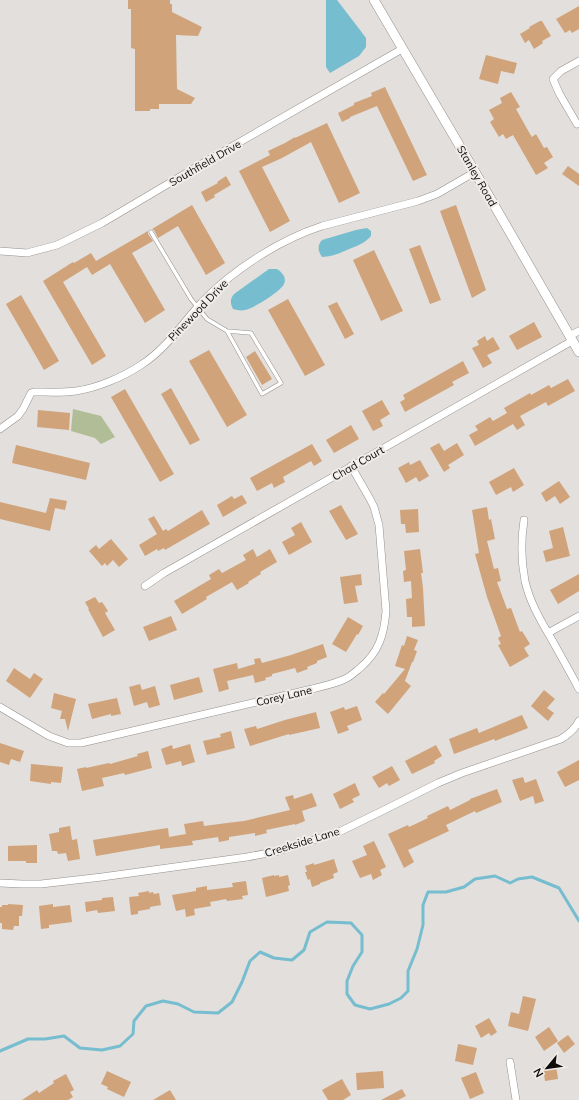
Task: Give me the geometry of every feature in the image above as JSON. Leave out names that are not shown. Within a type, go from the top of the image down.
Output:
[{"type":"street","name":"Stanley Road","points":[[374,0],[579,352]]},
{"type":"street","name":"Southfield Drive","points":[[0,251],[27,253],[57,245],[83,232],[136,203],[402,49]]},
{"type":"street","points":[[577,124],[559,93],[553,79],[561,71],[579,61]]},
{"type":"street","name":"Pinewood Drive","points":[[0,429],[18,416],[31,393],[76,391],[116,378],[140,366],[164,346],[198,307],[220,286],[246,265],[278,246],[307,231],[418,201],[437,194],[475,172]]},
{"type":"street","name":"Chad Court","points":[[145,586],[164,573],[352,466],[570,338],[579,331]]},
{"type":"street","name":"Corey Lane","points":[[0,707],[49,736],[68,742],[81,743],[334,684],[346,679],[366,663],[379,646],[385,624],[386,611],[379,525],[374,507],[352,466]]},
{"type":"street","points":[[524,520],[522,534],[525,581],[536,613],[579,689]]},
{"type":"street","points":[[548,634],[579,616]]},
{"type":"street","name":"Creekside Lane","points":[[0,883],[49,883],[247,857],[280,851],[339,832],[424,789],[568,735],[574,730],[579,721]]},
{"type":"street","points":[[510,1062],[516,1100]]},
{"type":"lane","points":[[151,232],[191,299],[207,319],[227,331],[252,333],[281,383],[262,394],[227,331]]},
{"type":"green space","points":[[73,409],[101,416],[115,437],[101,444],[95,438],[71,431]]},
{"type":"water","points":[[326,0],[337,0],[366,38],[366,47],[359,56],[330,73],[326,67]]},
{"type":"water","points":[[367,228],[371,231],[371,236],[363,243],[333,255],[322,257],[319,251],[319,246],[322,240]]},
{"type":"water","points":[[269,269],[277,269],[282,273],[285,282],[282,287],[249,309],[233,309],[231,301],[234,294]]},
{"type":"building","points":[[128,0],[170,0],[170,4],[172,4],[172,12],[202,27],[198,36],[176,35],[177,89],[195,98],[191,104],[159,104],[159,109],[150,109],[150,111],[135,111],[135,49],[131,48],[131,9],[128,9]]},
{"type":"building","points":[[579,6],[579,29],[572,33],[570,30],[565,33],[556,19]]},
{"type":"building","points":[[542,21],[551,36],[542,41],[543,43],[534,49],[529,40],[525,43],[520,34]]},
{"type":"building","points":[[486,55],[517,63],[514,74],[501,71],[498,84],[479,79]]},
{"type":"building","points":[[385,87],[427,175],[413,181],[377,106],[350,117],[342,122],[338,113],[354,105],[354,103],[372,96],[371,93]]},
{"type":"building","points":[[511,92],[520,107],[516,109],[530,134],[532,137],[536,134],[544,148],[547,147],[553,157],[544,163],[548,168],[536,175],[513,135],[506,139],[503,134],[499,137],[490,122],[494,119],[489,110],[502,103],[500,98]]},
{"type":"building","points":[[327,123],[360,193],[339,203],[311,142],[262,167],[290,221],[270,232],[239,171],[270,155],[268,151]]},
{"type":"building","points":[[568,166],[579,174],[579,186],[562,174]]},
{"type":"building","points":[[226,176],[231,185],[214,195],[215,197],[206,202],[201,192],[218,183],[217,182]]},
{"type":"building","points":[[192,205],[225,263],[206,275],[178,226],[158,238],[152,229]]},
{"type":"building","points":[[456,205],[486,290],[472,298],[440,211]]},
{"type":"building","points":[[148,231],[148,234],[153,241],[132,253],[165,310],[145,323],[110,264],[92,275],[87,267],[63,282],[106,356],[92,365],[43,281],[73,262],[74,263],[91,253],[96,261]]},
{"type":"building","points":[[420,245],[441,300],[430,304],[409,249]]},
{"type":"building","points":[[374,250],[403,311],[381,321],[353,260]]},
{"type":"building","points":[[21,295],[59,361],[44,370],[6,304]]},
{"type":"building","points":[[288,299],[325,365],[305,376],[268,310]]},
{"type":"building","points":[[337,302],[354,334],[345,339],[328,306]]},
{"type":"building","points":[[534,322],[542,337],[517,350],[509,336]]},
{"type":"building","points":[[485,336],[487,341],[493,337],[500,349],[487,355],[492,363],[483,368],[472,348],[479,345],[477,341]]},
{"type":"building","points":[[209,350],[247,415],[227,427],[189,361]]},
{"type":"building","points":[[255,351],[272,379],[262,385],[246,357]]},
{"type":"building","points":[[463,361],[469,373],[452,382],[454,385],[405,412],[400,402],[405,399],[403,395]]},
{"type":"building","points":[[568,379],[575,391],[548,406],[546,402],[520,416],[525,425],[517,430],[513,424],[475,446],[469,435],[478,430],[475,426],[490,417],[493,421],[507,413],[504,408],[530,393],[531,395],[549,385],[551,388]]},
{"type":"building","points":[[171,388],[200,440],[190,445],[161,394]]},
{"type":"building","points":[[125,389],[174,474],[160,482],[111,397]]},
{"type":"building","points":[[382,400],[390,414],[380,420],[383,426],[373,431],[362,411]]},
{"type":"building","points":[[38,410],[70,413],[69,430],[37,427]]},
{"type":"building","points":[[351,425],[359,439],[334,453],[326,440]]},
{"type":"building","points":[[439,443],[444,451],[457,443],[464,455],[448,465],[450,468],[444,472],[430,448]]},
{"type":"building","points":[[312,444],[322,461],[314,466],[311,461],[283,477],[285,482],[274,488],[272,483],[257,491],[250,478]]},
{"type":"building","points":[[16,445],[90,463],[86,480],[12,463]]},
{"type":"building","points":[[420,460],[429,476],[419,482],[416,477],[406,483],[398,468],[409,462],[410,465]]},
{"type":"building","points":[[514,468],[524,485],[513,492],[511,487],[496,495],[489,482]]},
{"type":"building","points":[[559,481],[570,497],[560,504],[555,496],[546,502],[541,493]]},
{"type":"building","points":[[242,495],[247,503],[223,517],[217,505],[232,496],[234,499]]},
{"type":"building","points":[[50,498],[67,501],[65,510],[55,508],[50,531],[0,519],[0,502],[46,513]]},
{"type":"building","points":[[341,505],[358,534],[346,540],[329,511]]},
{"type":"building","points":[[487,507],[489,520],[491,519],[495,539],[487,541],[494,569],[498,568],[501,581],[497,582],[507,609],[511,608],[520,632],[522,631],[530,644],[524,648],[529,656],[510,667],[498,645],[501,644],[498,638],[501,636],[487,597],[475,554],[479,553],[472,510]]},
{"type":"building","points":[[418,509],[419,532],[406,533],[405,524],[401,524],[400,510]]},
{"type":"building","points":[[202,510],[210,524],[165,550],[164,548],[158,551],[157,549],[145,556],[139,545],[157,534],[148,519],[154,516],[163,531],[166,529],[168,531]]},
{"type":"building","points":[[301,522],[312,542],[289,555],[282,542],[295,535],[291,528]]},
{"type":"building","points":[[563,527],[570,556],[546,562],[543,551],[553,548],[549,531]]},
{"type":"building","points":[[111,539],[128,559],[119,567],[113,560],[107,566],[105,563],[102,566],[89,551],[96,545],[99,549]]},
{"type":"building","points":[[253,549],[257,557],[270,549],[277,562],[260,572],[261,574],[237,590],[232,582],[206,597],[207,599],[182,614],[174,601],[211,579],[209,575],[219,569],[222,573],[246,560],[243,555]]},
{"type":"building","points":[[420,549],[423,573],[421,573],[425,626],[412,627],[412,617],[407,617],[406,599],[412,598],[411,581],[404,582],[403,571],[406,570],[404,551]]},
{"type":"building","points":[[361,574],[362,585],[355,586],[358,602],[344,604],[340,577]]},
{"type":"building","points":[[579,574],[579,591],[558,604],[550,590]]},
{"type":"building","points":[[95,597],[99,603],[102,602],[108,611],[105,613],[115,630],[103,637],[85,602]]},
{"type":"building","points":[[171,616],[177,630],[149,641],[143,627]]},
{"type":"building","points":[[348,617],[363,626],[346,652],[332,644]]},
{"type":"building","points":[[407,636],[418,640],[414,650],[417,651],[405,681],[411,686],[388,714],[375,702],[383,693],[384,694],[405,669],[395,666],[402,645],[404,646]]},
{"type":"building","points":[[323,644],[327,657],[307,667],[308,669],[297,673],[295,668],[272,674],[272,676],[265,678],[266,680],[255,683],[253,675],[227,681],[229,689],[219,692],[213,669],[237,663],[238,669],[255,664],[254,659],[260,658],[262,663]]},
{"type":"building","points":[[14,668],[30,679],[34,673],[43,679],[30,698],[6,681]]},
{"type":"building","points":[[199,677],[203,692],[174,700],[170,685]]},
{"type":"building","points":[[140,684],[142,690],[155,686],[160,705],[149,708],[147,702],[134,706],[129,687]]},
{"type":"building","points":[[544,690],[555,699],[547,708],[554,713],[548,721],[531,706]]},
{"type":"building","points":[[54,693],[76,699],[68,731],[65,719],[60,719],[62,711],[51,708]]},
{"type":"building","points":[[117,698],[121,714],[111,716],[111,714],[92,719],[88,704]]},
{"type":"building","points":[[357,706],[362,720],[347,726],[349,730],[338,734],[330,712],[344,707],[345,710]]},
{"type":"building","points":[[316,712],[320,728],[289,734],[250,746],[244,729],[256,726],[257,729]]},
{"type":"building","points":[[522,715],[528,728],[495,741],[494,739],[454,754],[449,739],[477,728],[479,733]]},
{"type":"building","points":[[231,731],[235,748],[207,755],[203,741],[221,737],[220,734]]},
{"type":"building","points":[[0,743],[24,751],[20,762],[11,759],[9,765],[0,762]]},
{"type":"building","points":[[190,744],[195,762],[182,766],[181,761],[166,765],[161,749],[172,745],[173,749]]},
{"type":"building","points":[[436,745],[442,756],[434,761],[435,763],[412,774],[405,761]]},
{"type":"building","points":[[148,751],[152,768],[125,775],[124,773],[102,778],[104,786],[82,791],[77,769],[110,764],[138,756],[137,754]]},
{"type":"building","points":[[579,760],[579,780],[565,787],[557,772]]},
{"type":"building","points":[[31,764],[63,767],[61,783],[51,782],[51,784],[30,781]]},
{"type":"building","points":[[392,766],[400,780],[389,786],[387,783],[379,788],[372,777]]},
{"type":"building","points":[[523,777],[525,783],[536,779],[544,801],[535,804],[533,796],[520,801],[512,780]]},
{"type":"building","points":[[355,783],[360,795],[352,799],[354,802],[340,809],[333,794]]},
{"type":"building","points":[[497,789],[502,802],[476,813],[475,811],[446,825],[449,831],[408,850],[414,862],[404,868],[388,834],[408,825],[409,827],[448,806],[450,810],[470,799]]},
{"type":"building","points":[[312,793],[317,806],[302,811],[305,821],[295,825],[266,830],[267,833],[255,836],[255,833],[229,837],[229,840],[219,842],[218,837],[192,841],[193,845],[160,849],[160,845],[96,856],[93,840],[168,828],[169,837],[186,834],[184,824],[203,821],[204,826],[244,821],[290,810],[285,797],[293,795],[294,799]]},
{"type":"building","points":[[70,826],[72,840],[77,839],[80,859],[68,861],[66,853],[58,854],[57,851],[52,851],[49,834],[59,832],[59,828]]},
{"type":"building","points":[[374,841],[386,867],[380,870],[382,875],[373,880],[371,874],[360,878],[352,861],[367,855],[363,846]]},
{"type":"building","points":[[37,845],[37,863],[26,863],[26,861],[8,861],[8,846]]},
{"type":"building","points":[[334,859],[338,872],[333,874],[334,878],[312,887],[310,879],[308,880],[305,872],[307,872],[305,866]]},
{"type":"building","points":[[279,875],[279,877],[288,875],[290,885],[288,886],[289,891],[266,897],[262,878]]},
{"type":"building","points":[[246,881],[248,895],[242,896],[243,899],[227,901],[226,899],[210,902],[211,906],[194,909],[195,915],[186,917],[185,909],[176,911],[172,895],[196,891],[196,888],[207,886],[207,890],[233,887],[232,883]]},
{"type":"building","points":[[149,891],[149,893],[153,892],[154,894],[159,893],[161,905],[138,911],[138,914],[131,915],[129,897],[139,896],[138,893]]},
{"type":"building","points":[[113,897],[115,911],[98,913],[97,910],[86,912],[85,902]]},
{"type":"building","points":[[8,904],[23,905],[22,916],[19,916],[19,926],[14,926],[13,930],[2,929],[2,923],[0,923],[0,907]]},
{"type":"building","points":[[53,904],[53,907],[70,905],[72,922],[49,925],[49,928],[41,929],[39,906]]},
{"type":"building","points":[[523,996],[536,999],[528,1031],[508,1026],[511,1012],[519,1014]]},
{"type":"building","points":[[489,1018],[497,1032],[491,1036],[489,1033],[481,1038],[475,1026]]},
{"type":"building","points":[[549,1027],[558,1041],[544,1051],[535,1037]]},
{"type":"building","points":[[568,1035],[575,1044],[564,1053],[557,1043]]},
{"type":"building","points":[[458,1044],[477,1048],[473,1065],[455,1061]]},
{"type":"building","points":[[556,1065],[558,1079],[545,1081],[543,1067]]},
{"type":"building","points":[[107,1071],[131,1082],[124,1097],[107,1089],[108,1087],[101,1084]]},
{"type":"building","points":[[383,1071],[384,1088],[357,1090],[356,1073]]},
{"type":"building","points":[[476,1072],[484,1093],[470,1099],[461,1078]]},
{"type":"building","points":[[66,1074],[74,1090],[70,1092],[73,1097],[68,1100],[22,1100],[37,1090],[39,1093],[54,1083],[53,1081]]},
{"type":"building","points":[[342,1079],[351,1095],[343,1100],[328,1100],[322,1090]]},
{"type":"building","points":[[402,1089],[406,1096],[398,1100],[381,1100]]},
{"type":"building","points":[[170,1090],[176,1100],[153,1100]]},
{"type":"waterway","points":[[0,1051],[28,1039],[45,1039],[64,1036],[80,1048],[102,1050],[120,1046],[133,1034],[134,1021],[146,1006],[163,1001],[178,1004],[194,1012],[218,1013],[232,1002],[250,961],[260,952],[274,958],[292,960],[304,950],[310,932],[327,922],[351,923],[362,935],[362,952],[353,966],[347,981],[347,994],[355,1005],[370,1009],[389,1004],[401,998],[408,991],[408,971],[417,949],[423,925],[423,905],[428,892],[446,892],[464,887],[475,879],[495,876],[510,883],[518,879],[532,877],[559,888],[579,921]]}]
